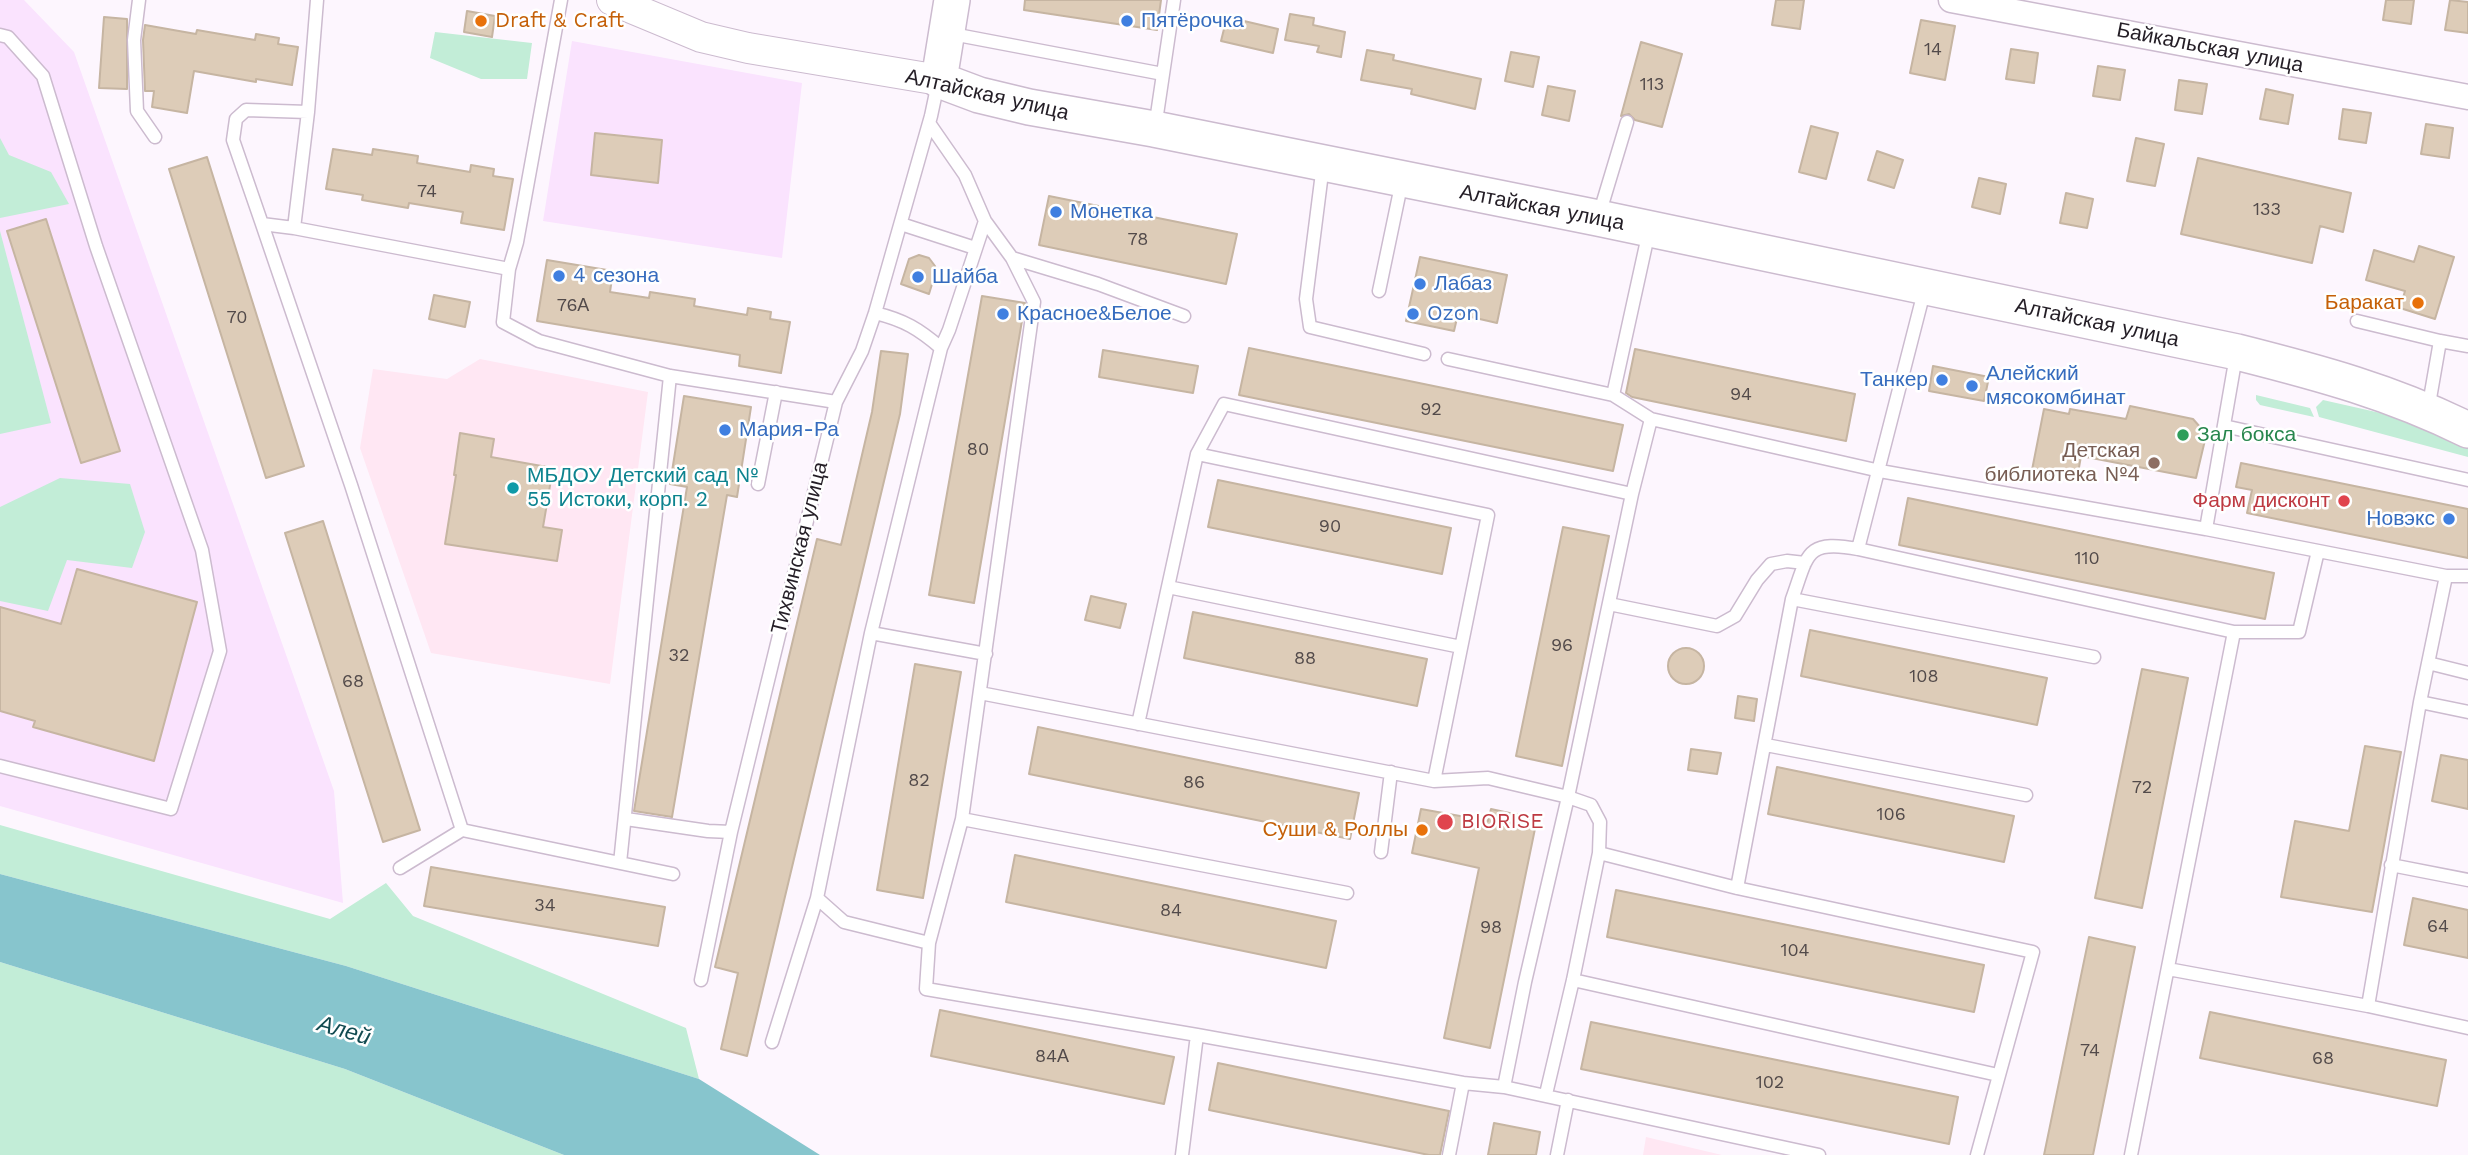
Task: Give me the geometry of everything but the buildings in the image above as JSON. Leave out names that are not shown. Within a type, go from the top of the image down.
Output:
[{"type":"main road","name":"Тихвинская улица","points":[[939,80],[949,16]]},
{"type":"main road","name":"Алтайская улица","points":[[939,80],[979,95],[1029,107],[1154,129],[1402,181],[1598,218],[2237,352],[2343,380],[2428,410],[2468,430]]},
{"type":"street","name":"Алтайская улица","points":[[612,0],[701,37],[748,48],[939,80]]},
{"type":"street","name":"Байкальская улица","points":[[1951,0],[2468,97]]},
{"type":"lane","points":[[139,0],[134,40],[137,111],[155,137]]},
{"type":"lane","points":[[294,228],[308,112],[317,0]]},
{"type":"lane","points":[[561,0],[517,242],[509,270],[503,322],[539,341],[670,376],[836,402]]},
{"type":"lane","points":[[1154,129],[1174,0]]},
{"type":"lane","points":[[949,16],[1163,74]]},
{"type":"lane","points":[[0,35],[8,37],[43,76],[96,246],[202,550],[220,652],[171,810],[0,766]]},
{"type":"lane","name":"Тихвинская улица","points":[[701,980],[731,832],[836,402],[862,351],[875,313],[939,80]]},
{"type":"lane","points":[[308,112],[246,110],[236,119],[233,140],[351,485],[462,830]]},
{"type":"lane","points":[[1598,218],[1627,122]]},
{"type":"lane","points":[[929,123],[965,175],[985,221],[1012,258],[1034,302],[962,819],[929,943],[926,989],[1463,1083],[1546,1094],[1819,1155]]},
{"type":"lane","points":[[1323,165],[1306,299],[1310,327],[1424,354]]},
{"type":"lane","points":[[1379,291],[1402,181]]},
{"type":"lane","points":[[772,1042],[817,898],[870,633],[941,348],[985,221]]},
{"type":"lane","points":[[262,224],[509,270]]},
{"type":"lane","points":[[901,224],[975,248]]},
{"type":"lane","points":[[1613,395],[1649,229]]},
{"type":"lane","points":[[1012,258],[1098,284],[1184,316]]},
{"type":"lane","points":[[1858,549],[1925,288]]},
{"type":"lane","points":[[875,313],[900,319],[921,331],[941,348]]},
{"type":"lane","points":[[2357,321],[2468,346]]},
{"type":"lane","points":[[2428,410],[2440,341]]},
{"type":"lane","points":[[2206,529],[2237,352]]},
{"type":"lane","points":[[1448,359],[1613,395],[1651,419],[1880,471],[2206,529],[2446,576],[2468,576]]},
{"type":"lane","points":[[620,863],[670,376]]},
{"type":"lane","points":[[758,484],[776,392]]},
{"type":"lane","points":[[1138,724],[1197,454],[1224,404],[1632,494]]},
{"type":"lane","points":[[1504,1087],[1632,494],[1651,419]]},
{"type":"lane","points":[[2224,426],[2468,480]]},
{"type":"lane","points":[[1197,454],[1488,515],[1434,780]]},
{"type":"lane","points":[[1737,888],[1792,599],[1807,556],[1819,547],[1833,544],[1858,549],[2234,632],[2299,632],[2318,551]]},
{"type":"lane","points":[[1609,604],[1717,626],[1735,616],[1757,580],[1771,564],[1787,561],[1805,563]]},
{"type":"lane","points":[[2368,1006],[2420,702],[2446,576]]},
{"type":"lane","points":[[1168,587],[1461,647]]},
{"type":"lane","points":[[1792,599],[2094,657]]},
{"type":"lane","points":[[2130,1155],[2234,632]]},
{"type":"lane","points":[[870,633],[986,654]]},
{"type":"lane","points":[[2428,663],[2468,673]]},
{"type":"lane","points":[[981,693],[1434,780],[1488,778],[1591,805],[1600,822],[1599,853],[1546,1094]]},
{"type":"lane","points":[[2420,702],[2468,712]]},
{"type":"lane","points":[[1766,745],[2026,795]]},
{"type":"lane","points":[[1381,852],[1391,772]]},
{"type":"lane","points":[[626,819],[731,832]]},
{"type":"lane","points":[[962,819],[1347,893]]},
{"type":"lane","points":[[400,868],[462,830],[673,874]]},
{"type":"lane","points":[[1599,853],[1737,888],[2033,952],[1977,1155]]},
{"type":"lane","points":[[2391,864],[2468,880]]},
{"type":"lane","points":[[817,898],[844,922],[929,943]]},
{"type":"lane","points":[[2168,969],[2368,1006],[2468,1028]]},
{"type":"lane","points":[[1573,980],[1998,1075]]},
{"type":"lane","points":[[1182,1155],[1197,1035]]},
{"type":"lane","points":[[1449,1155],[1463,1083]]},
{"type":"lane","points":[[1558,1155],[1568,1100]]},
{"type":"shaded area","points":[[0,0],[24,0],[74,52],[334,791],[343,903],[0,806]]},
{"type":"shaded area","points":[[572,41],[802,83],[782,258],[543,221]]},
{"type":"shaded area","points":[[480,359],[648,392],[610,684],[431,653],[360,448],[373,369],[447,379]]},
{"type":"shaded area","points":[[1646,1137],[1722,1155],[1643,1155]]},
{"type":"green space","points":[[435,32],[532,43],[527,79],[481,79],[430,58]]},
{"type":"green space","points":[[0,138],[9,155],[51,172],[69,204],[0,218]]},
{"type":"green space","points":[[0,231],[51,423],[0,434]]},
{"type":"green space","points":[[2256,395],[2310,408],[2314,417],[2260,405]]},
{"type":"green space","points":[[2323,400],[2407,419],[2439,432],[2468,449],[2468,457],[2319,417],[2316,407]]},
{"type":"green space","points":[[60,478],[130,484],[145,532],[132,568],[67,560],[48,611],[0,601],[0,507]]},
{"type":"green space","points":[[0,825],[330,919],[386,883],[413,916],[686,1028],[699,1079],[346,966],[0,874]]},
{"type":"green space","points":[[0,962],[345,1069],[564,1155],[0,1155]]},
{"type":"water","name":"Алей","points":[[0,874],[346,966],[699,1079],[820,1155],[564,1155],[345,1069],[0,962]]},
{"type":"place","name":"Draft & Craft","points":[[481,21]]},
{"type":"place","name":"Пятёрочка","points":[[1127,21]]},
{"type":"place","name":"Монетка","points":[[1056,212]]},
{"type":"place","name":"4 сезона","points":[[559,276]]},
{"type":"place","name":"Шайба","points":[[918,277]]},
{"type":"place","name":"Лабаз","points":[[1420,284]]},
{"type":"place","name":"Баракат","points":[[2418,303]]},
{"type":"place","name":"Красное&Белое","points":[[1003,314]]},
{"type":"place","name":"Ozon","points":[[1413,314]]},
{"type":"place","name":"Танкер","points":[[1942,380]]},
{"type":"place","name":"Алейский мясокомбинат","points":[[1972,386]]},
{"type":"place","name":"Мария-Ра","points":[[725,430]]},
{"type":"place","name":"Зал бокса","points":[[2183,435]]},
{"type":"place","name":"Детская библиотека №4","points":[[2154,463]]},
{"type":"place","name":"МБДОУ Детский сад № 55 Истоки, корп. 2","points":[[513,488]]},
{"type":"place","name":"Фарм дисконт","points":[[2344,501]]},
{"type":"place","name":"Новэкс","points":[[2449,519]]},
{"type":"place","name":"BIORISE","points":[[1445,822]]},
{"type":"place","name":"Суши & Роллы","points":[[1422,830]]}]
